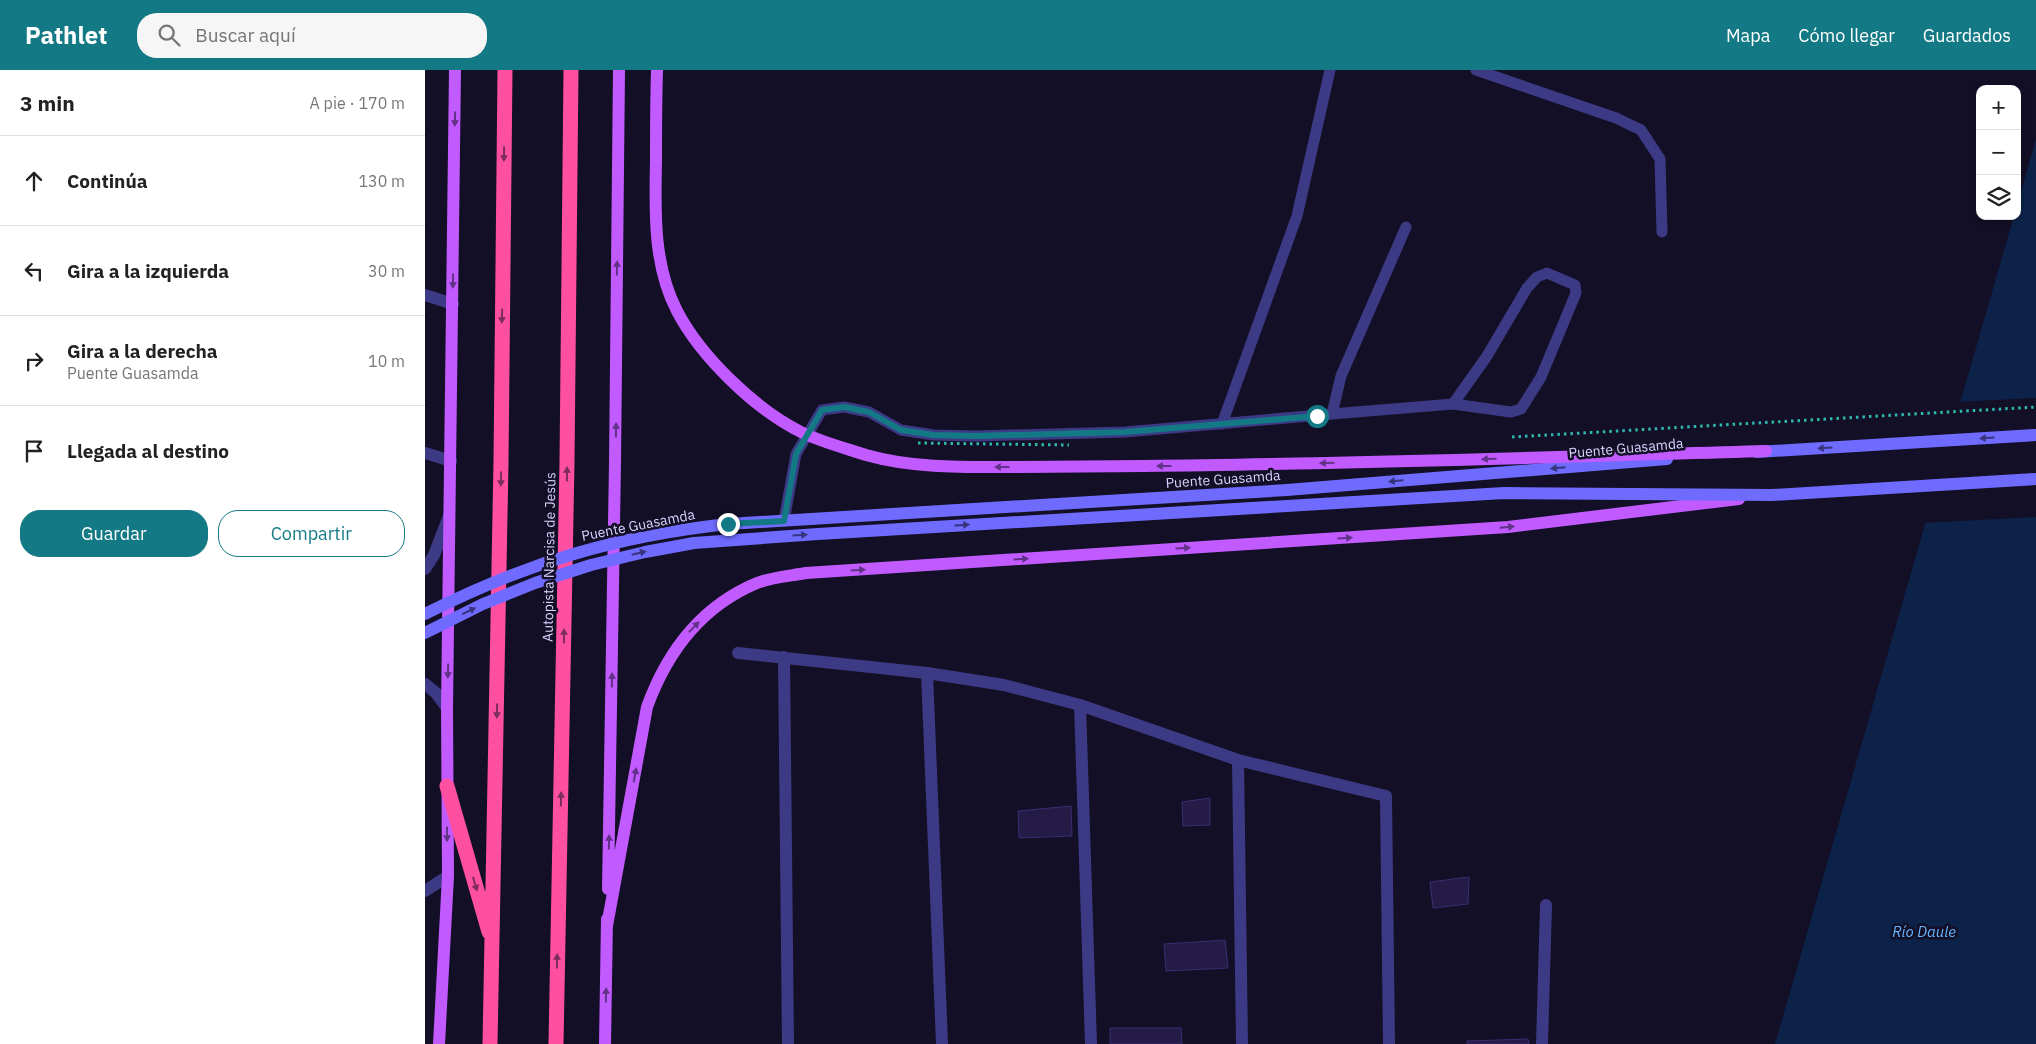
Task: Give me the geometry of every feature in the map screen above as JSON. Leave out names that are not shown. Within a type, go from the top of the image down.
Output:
[{"type":"highway","points":[[490,1044],[493,948],[505,70]]},
{"type":"highway","name":"Autopista Narcisa de Jesús","points":[[556,1044],[567,482],[571,70]]},
{"type":"highway","points":[[447,786],[493,948]]},
{"type":"main road","points":[[439,1044],[447,876],[447,708],[455,70]]},
{"type":"main road","points":[[605,1044],[615,492],[619,70]]},
{"type":"main road","points":[[657,70],[655,207],[658,251],[677,312],[707,354],[752,398],[801,432],[836,445],[871,456],[916,464],[970,467],[1279,465],[1765,452]]},
{"type":"main road","name":"Puente Guasamda","points":[[425,614],[475,589],[537,565],[584,550],[678,530],[784,521],[1287,490],[1765,452],[2036,435]]},
{"type":"main road","name":"Puente Guasamda","points":[[425,633],[483,604],[535,583],[591,565],[694,543],[1504,493],[1772,495],[2036,479]]},
{"type":"main road","points":[[607,926],[647,707],[657,682],[684,637],[701,619],[718,606],[758,583],[806,573],[1508,527],[1772,495]]},
{"type":"street","points":[[425,295],[453,304]]},
{"type":"street","points":[[425,454],[451,461]]},
{"type":"street","points":[[425,569],[435,555],[450,511]]},
{"type":"street","points":[[738,654],[927,673],[1004,685],[1080,705],[1237,760],[1386,796],[1389,1044]]},
{"type":"street","points":[[784,658],[788,1044]]},
{"type":"street","points":[[927,673],[942,1044]]},
{"type":"street","points":[[425,684],[436,693],[447,708]]},
{"type":"street","points":[[1080,705],[1091,1044]]},
{"type":"street","points":[[1237,760],[1242,1044]]},
{"type":"street","points":[[425,891],[447,876]]},
{"type":"street","points":[[1542,1044],[1546,904]]},
{"type":"lane","points":[[1222,424],[1297,216],[1330,70]]},
{"type":"lane","points":[[1476,70],[1616,118],[1641,130],[1660,159],[1662,232]]},
{"type":"lane","points":[[1332,414],[1341,376],[1405,226]]},
{"type":"lane","points":[[784,521],[796,454],[822,410],[844,407],[869,412],[901,430],[934,435],[976,436],[1125,432],[1453,404],[1511,412],[1521,409],[1541,377],[1576,292],[1575,285],[1547,273],[1537,277],[1527,288],[1487,356],[1453,404]]},
{"type":"path","points":[[1511,437],[2036,407]]},
{"type":"path","points":[[917,443],[1076,445]]},
{"type":"water","name":"Río Daule","points":[[2036,139],[2036,1044],[1775,1044],[2013,220],[2021,220],[2021,191]]},
{"type":"pier","points":[[2036,398],[2036,517],[1923,523],[1958,402]]},
{"type":"building","points":[[1210,798],[1210,825],[1183,826],[1182,802]]},
{"type":"building","points":[[1071,806],[1072,836],[1019,838],[1018,811]]},
{"type":"building","points":[[1469,877],[1468,904],[1433,908],[1430,882]]},
{"type":"building","points":[[1225,940],[1228,968],[1166,971],[1164,944]]},
{"type":"building","points":[[1110,1028],[1181,1028],[1182,1044],[1110,1044]]},
{"type":"building","points":[[1528,1039],[1529,1044],[1467,1044],[1467,1041]]},
{"type":"route","points":[[728,524],[784,521],[796,454],[822,410],[844,407],[869,412],[901,430],[934,435],[976,436],[1125,432],[1317,416]]}]
